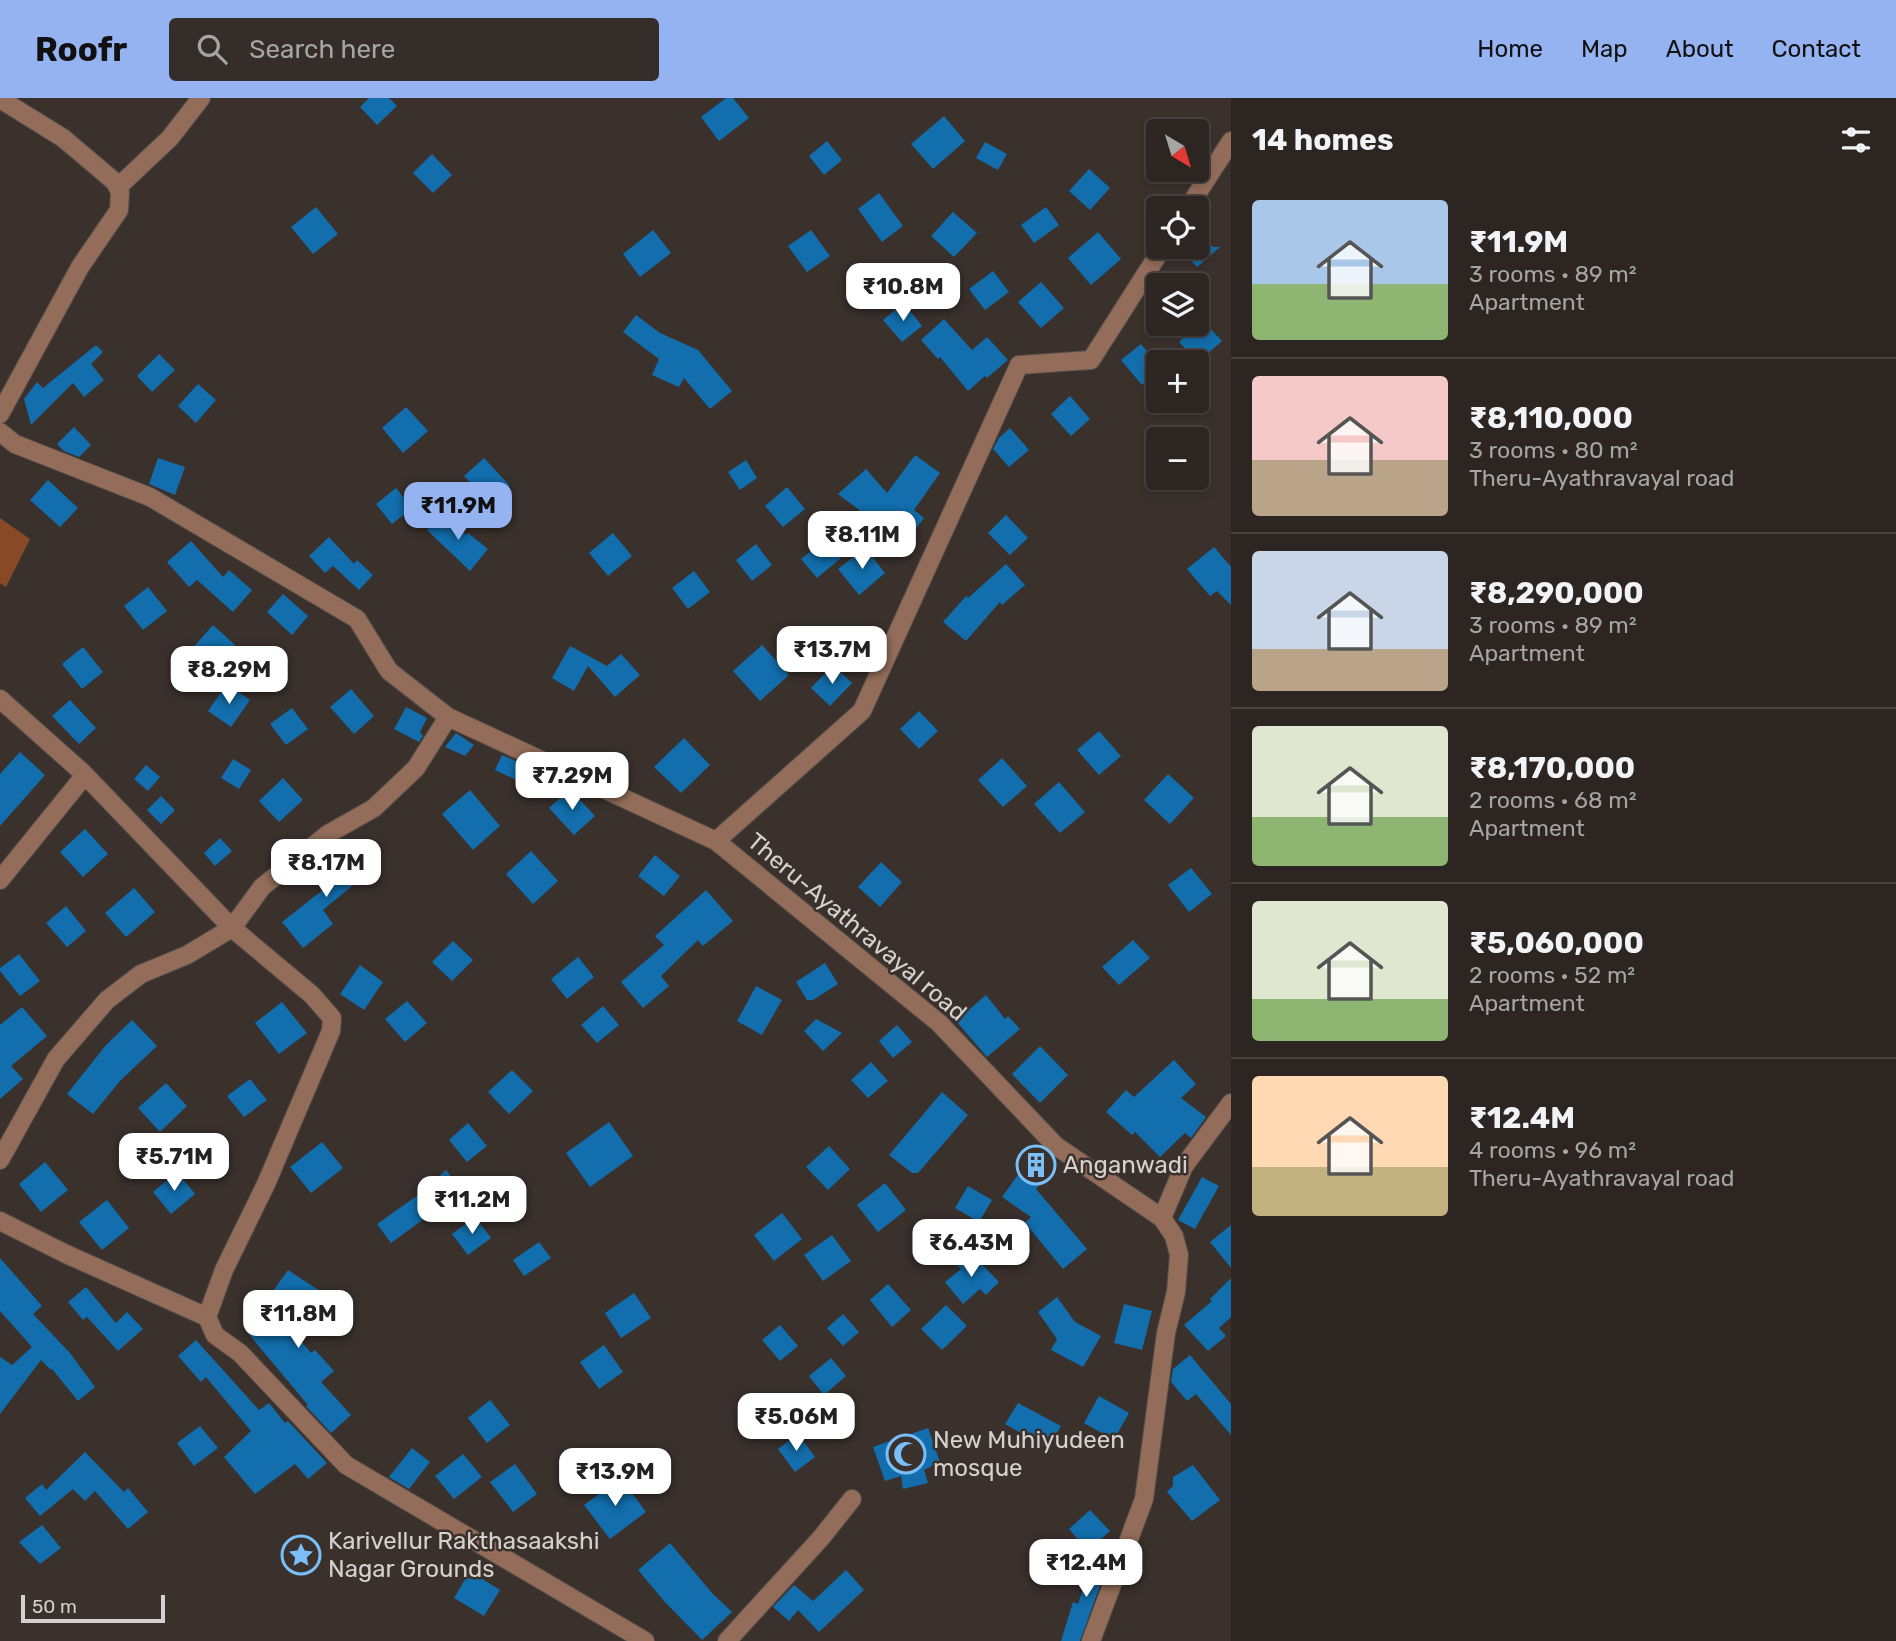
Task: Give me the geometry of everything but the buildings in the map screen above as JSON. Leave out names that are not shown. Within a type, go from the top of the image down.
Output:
[{"type":"street","points":[[118,187],[170,138],[201,98]]},
{"type":"street","points":[[0,99],[63,138],[114,182],[120,192],[120,210],[80,267],[0,414]]},
{"type":"street","points":[[1196,196],[1231,141]]},
{"type":"street","name":"Theru-Ayathravayal road","points":[[1091,1641],[1144,1499],[1166,1333],[1176,1292],[1180,1255],[1174,1236],[1162,1219],[1056,1146],[939,1023],[716,841],[862,711],[1019,365],[1091,360],[1155,259]]},
{"type":"street","points":[[0,432],[15,444],[150,497],[358,619],[388,671],[448,717],[716,841]]},
{"type":"street","points":[[0,699],[85,775],[232,928],[312,995],[332,1018],[331,1031],[266,1184],[224,1270],[207,1317]]},
{"type":"street","points":[[0,1160],[55,1059],[107,1000],[141,974],[187,955],[232,928],[262,887],[328,834],[374,808],[416,768],[448,717]]},
{"type":"street","points":[[0,880],[85,775]]},
{"type":"street","points":[[1162,1219],[1184,1166],[1231,1102]]},
{"type":"street","points":[[0,1222],[207,1317],[215,1335],[240,1353],[346,1465],[645,1641]]},
{"type":"street","points":[[727,1641],[821,1538],[852,1499]]},
{"type":"shaded area","points":[[0,518],[30,539],[6,587],[0,583]]},
{"type":"place","name":"Anganwadi","points":[[1036,1165]]},
{"type":"place","name":"New Muhiyudeen mosque","points":[[906,1454]]},
{"type":"place","name":"Karivellur Rakthasaakshi Nagar Grounds","points":[[301,1555]]}]
